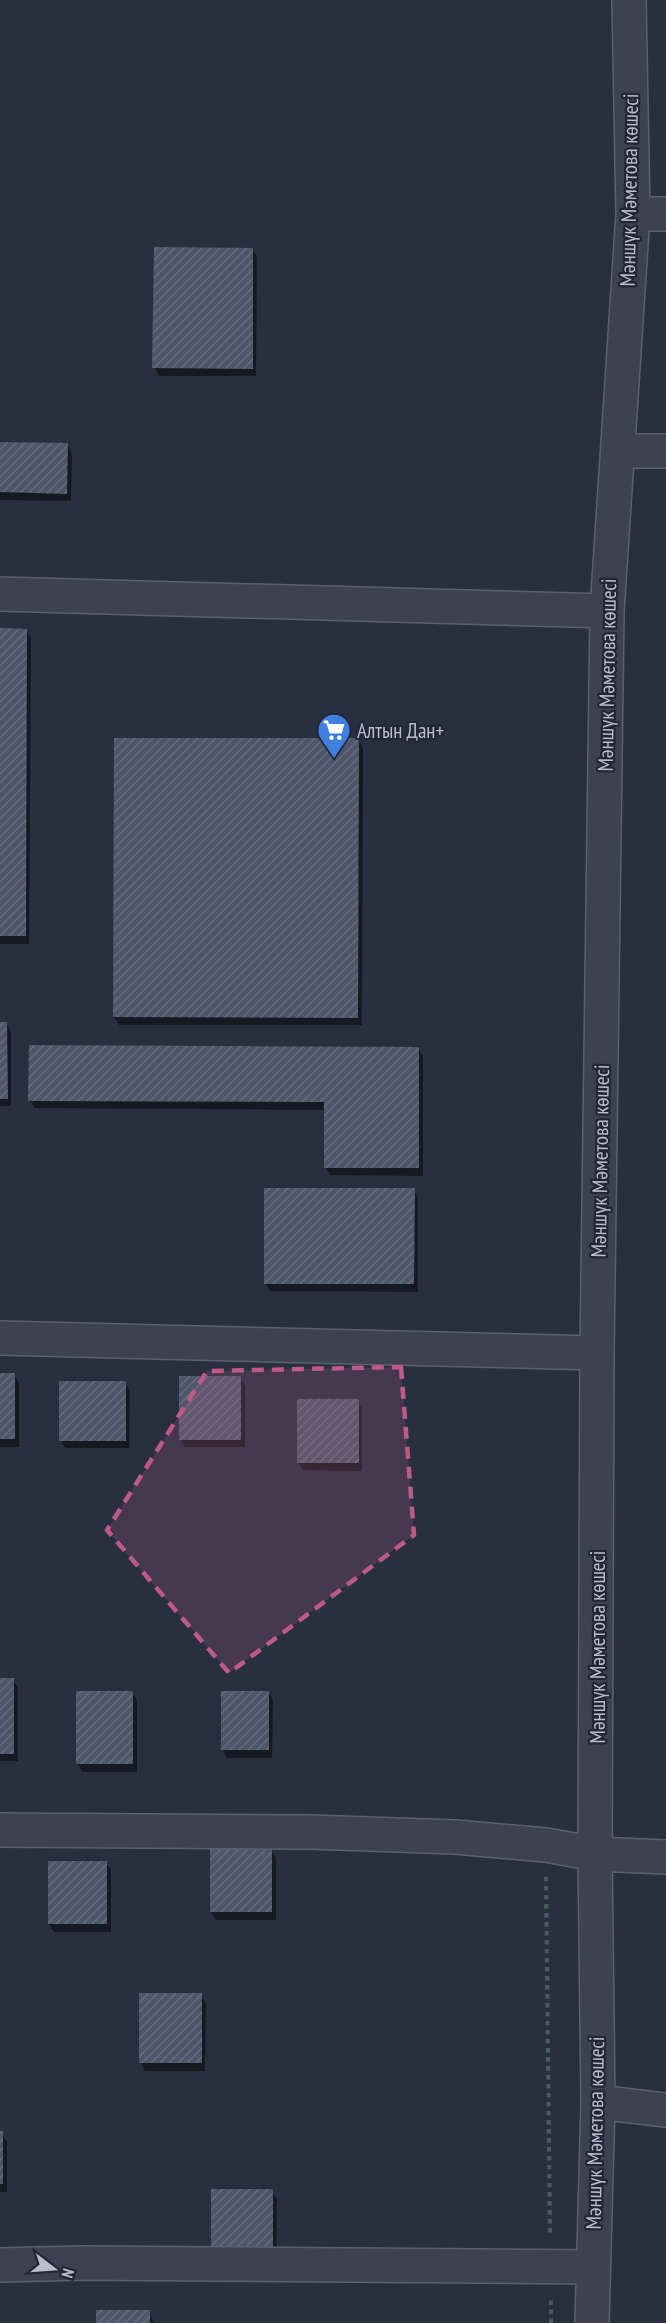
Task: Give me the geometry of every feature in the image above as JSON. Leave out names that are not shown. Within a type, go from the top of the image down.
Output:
[{"type":"street","name":"Мәншүк Мәметова көшесі","points":[[592,2323],[598,2102],[595,1854],[597,1353],[607,611],[633,214],[629,0]]},
{"type":"street","points":[[633,214],[666,214]]},
{"type":"street","points":[[618,451],[666,452]]},
{"type":"street","points":[[0,594],[607,611]]},
{"type":"street","points":[[0,1338],[597,1353]]},
{"type":"street","points":[[0,1830],[321,1832],[455,1837],[546,1845],[595,1854],[666,1857]]},
{"type":"street","points":[[598,2102],[666,2110]]},
{"type":"street","points":[[0,2265],[551,2265],[593,2267]]},
{"type":"path","points":[[546,1845],[551,2323]]},
{"type":"highlighted area","points":[[401,1367],[414,1535],[229,1673],[107,1530],[207,1371]]},
{"type":"building","points":[[154,247],[253,248],[253,369],[152,368]]},
{"type":"building","points":[[0,442],[68,443],[67,494],[0,492]]},
{"type":"building","points":[[0,628],[27,629],[26,936],[0,936]]},
{"type":"building","points":[[114,738],[359,738],[358,1018],[113,1017]]},
{"type":"building","points":[[0,1022],[7,1022],[8,1099],[0,1099]]},
{"type":"building","points":[[29,1045],[419,1047],[419,1168],[324,1168],[324,1102],[28,1101]]},
{"type":"building","points":[[264,1188],[415,1188],[414,1284],[264,1284]]},
{"type":"building","points":[[0,1373],[15,1373],[15,1439],[0,1439]]},
{"type":"building","points":[[179,1376],[241,1376],[241,1440],[179,1440]]},
{"type":"building","points":[[59,1381],[126,1381],[126,1441],[59,1441]]},
{"type":"building","points":[[297,1399],[359,1399],[359,1463],[297,1463]]},
{"type":"building","points":[[0,1678],[14,1678],[14,1754],[0,1754]]},
{"type":"building","points":[[76,1691],[133,1691],[133,1764],[76,1764]]},
{"type":"building","points":[[221,1691],[269,1691],[269,1750],[221,1750]]},
{"type":"building","points":[[210,1849],[272,1849],[272,1912],[210,1912]]},
{"type":"building","points":[[48,1861],[107,1861],[107,1924],[48,1924]]},
{"type":"building","points":[[139,1993],[202,1993],[202,2063],[139,2063]]},
{"type":"building","points":[[0,2131],[3,2131],[3,2184],[0,2184]]},
{"type":"building","points":[[211,2189],[273,2189],[273,2253],[211,2253]]},
{"type":"building","points":[[96,2310],[150,2310],[150,2323],[96,2323]]},
{"type":"place","name":"Алтын Дан+","points":[[334,759]]}]
